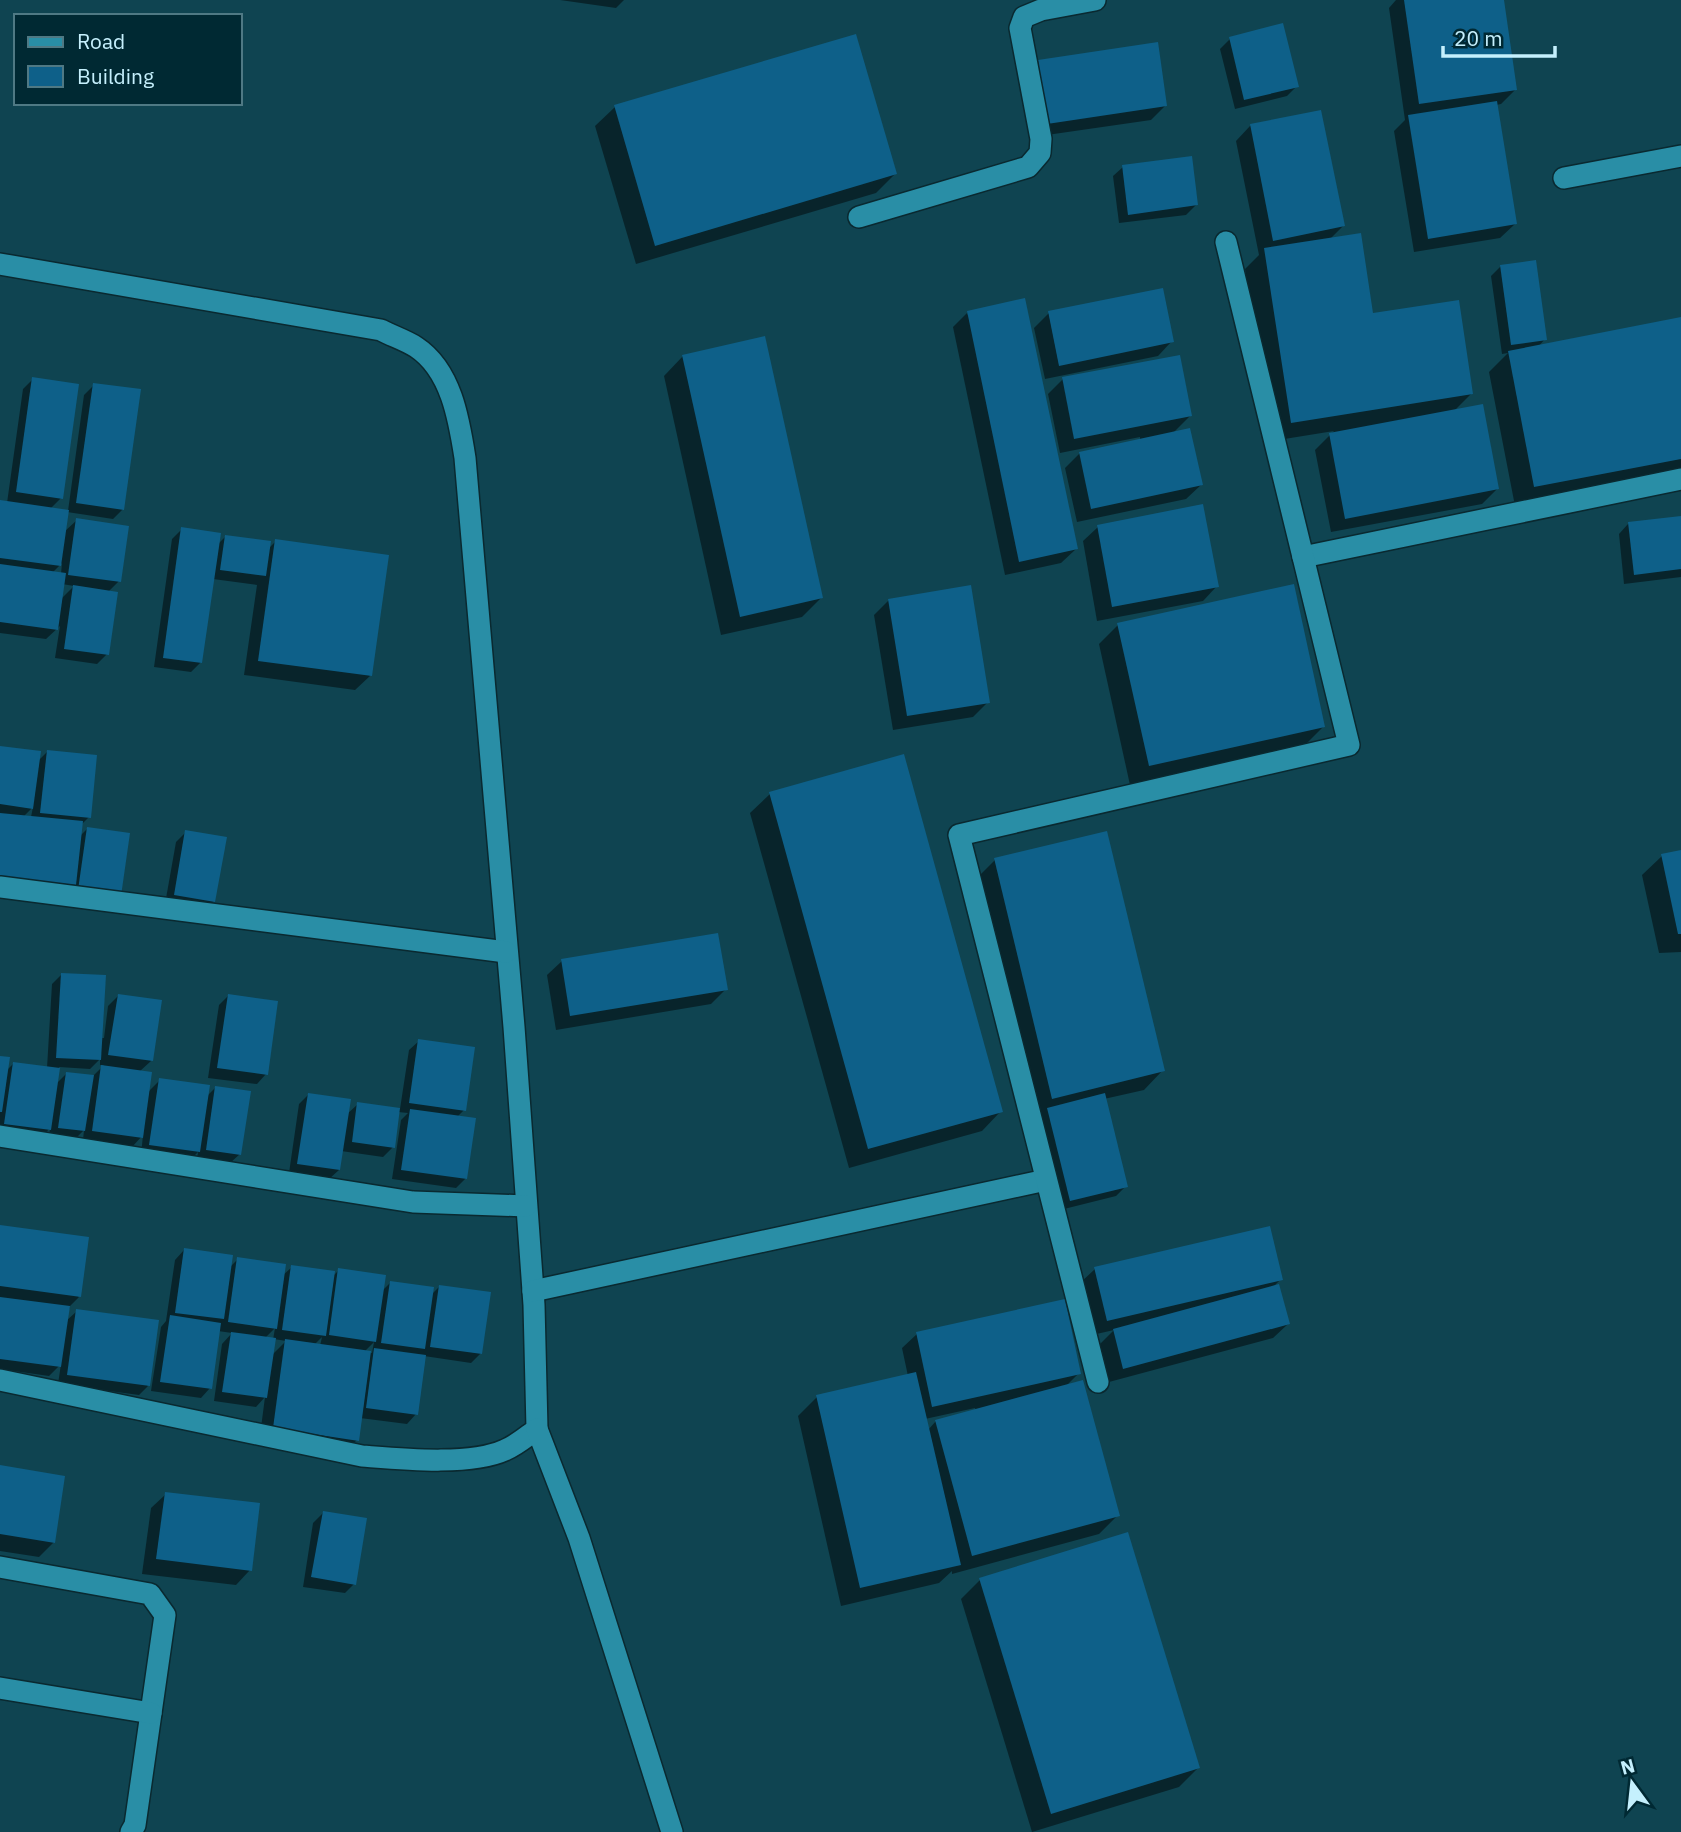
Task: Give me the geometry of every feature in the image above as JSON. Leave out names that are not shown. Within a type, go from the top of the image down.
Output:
[{"type":"street","points":[[859,217],[1028,166],[1040,153],[1041,139],[1020,28],[1024,17],[1040,5],[1095,0]]},
{"type":"street","points":[[1564,178],[1681,156]]},
{"type":"street","points":[[1098,1382],[959,835],[1349,745],[1226,242]]},
{"type":"street","points":[[0,264],[381,330],[417,348],[444,377],[458,416],[466,458],[514,1027],[533,1292],[537,1429],[579,1538],[672,1832]]},
{"type":"street","points":[[1303,557],[1681,479]]},
{"type":"street","points":[[0,887],[506,952]]},
{"type":"street","points":[[0,1136],[413,1202],[526,1206]]},
{"type":"street","points":[[533,1292],[1046,1180]]},
{"type":"street","points":[[0,1380],[362,1456],[415,1461],[488,1456],[505,1450],[537,1429]]},
{"type":"street","points":[[0,1567],[150,1594],[165,1615],[135,1825],[131,1832]]},
{"type":"street","points":[[0,1688],[151,1713]]},
{"type":"building","points":[[1404,0],[1504,0],[1517,90],[1419,104]]},
{"type":"building","points":[[1283,23],[1299,87],[1244,100],[1229,37]]},
{"type":"building","points":[[856,34],[897,174],[655,246],[614,105]]},
{"type":"building","points":[[1158,42],[1167,106],[1047,124],[1038,60]]},
{"type":"building","points":[[1497,101],[1517,224],[1428,239],[1408,115]]},
{"type":"building","points":[[1321,110],[1345,226],[1273,241],[1250,124]]},
{"type":"building","points":[[1192,156],[1198,205],[1128,215],[1122,165]]},
{"type":"building","points":[[1361,233],[1373,313],[1459,300],[1473,394],[1291,423],[1264,248]]},
{"type":"building","points":[[1536,260],[1547,340],[1511,345],[1500,265]]},
{"type":"building","points":[[1163,288],[1174,342],[1059,366],[1048,311]]},
{"type":"building","points":[[1025,298],[1078,549],[1019,562],[967,311]]},
{"type":"building","points":[[1681,317],[1681,459],[1534,487],[1508,351]]},
{"type":"building","points":[[765,336],[823,598],[740,617],[682,355]]},
{"type":"building","points":[[1180,355],[1192,416],[1074,439],[1062,377]]},
{"type":"building","points":[[32,377],[79,384],[63,499],[16,492]]},
{"type":"building","points":[[93,383],[141,389],[124,510],[76,503]]},
{"type":"building","points":[[1483,404],[1499,489],[1345,519],[1329,433]]},
{"type":"building","points":[[1190,428],[1203,485],[1091,509],[1079,452]]},
{"type":"building","points":[[0,500],[69,510],[61,566],[0,558]]},
{"type":"building","points":[[1203,504],[1219,587],[1112,607],[1097,525]]},
{"type":"building","points":[[1681,516],[1681,569],[1634,575],[1628,522]]},
{"type":"building","points":[[76,518],[129,526],[121,582],[68,575]]},
{"type":"building","points":[[181,527],[221,533],[202,663],[163,658]]},
{"type":"building","points":[[225,535],[271,541],[266,576],[220,570]]},
{"type":"building","points":[[275,539],[389,555],[372,676],[258,661]]},
{"type":"building","points":[[0,564],[66,573],[58,630],[0,622]]},
{"type":"building","points":[[1294,584],[1325,727],[1149,766],[1117,623]]},
{"type":"building","points":[[73,585],[118,592],[109,655],[64,649]]},
{"type":"building","points":[[971,585],[990,703],[907,716],[888,599]]},
{"type":"building","points":[[0,746],[41,751],[33,809],[0,804]]},
{"type":"building","points":[[47,750],[97,755],[91,818],[40,813]]},
{"type":"building","points":[[904,754],[1003,1112],[868,1149],[769,792]]},
{"type":"building","points":[[0,813],[83,821],[76,885],[0,877]]},
{"type":"building","points":[[87,827],[130,833],[121,896],[78,890]]},
{"type":"building","points":[[185,830],[227,837],[215,902],[174,895]]},
{"type":"building","points":[[1107,831],[1165,1071],[1052,1099],[994,858]]},
{"type":"building","points":[[1681,850],[1681,934],[1678,934],[1661,854]]},
{"type":"building","points":[[718,933],[728,990],[570,1016],[561,959]]},
{"type":"building","points":[[61,973],[106,975],[101,1060],[56,1058]]},
{"type":"building","points":[[118,994],[162,1000],[153,1061],[108,1055]]},
{"type":"building","points":[[228,994],[278,1001],[268,1075],[217,1068]]},
{"type":"building","points":[[418,1039],[475,1047],[466,1111],[409,1103]]},
{"type":"building","points":[[0,1056],[10,1057],[2,1112],[0,1112]]},
{"type":"building","points":[[13,1062],[60,1068],[51,1130],[4,1124]]},
{"type":"building","points":[[101,1065],[152,1072],[143,1138],[92,1131]]},
{"type":"building","points":[[66,1072],[94,1075],[85,1131],[58,1128]]},
{"type":"building","points":[[159,1078],[210,1085],[200,1152],[149,1145]]},
{"type":"building","points":[[215,1086],[251,1091],[241,1155],[206,1150]]},
{"type":"building","points":[[308,1093],[351,1099],[340,1170],[297,1164]]},
{"type":"building","points":[[1105,1093],[1128,1187],[1070,1201],[1047,1108]]},
{"type":"building","points":[[357,1102],[400,1108],[395,1148],[352,1142]]},
{"type":"building","points":[[410,1109],[476,1118],[467,1179],[401,1170]]},
{"type":"building","points":[[0,1225],[89,1237],[81,1297],[0,1286]]},
{"type":"building","points":[[1270,1226],[1283,1280],[1107,1321],[1094,1267]]},
{"type":"building","points":[[184,1248],[233,1255],[224,1319],[175,1313]]},
{"type":"building","points":[[237,1257],[286,1264],[277,1329],[228,1322]]},
{"type":"building","points":[[291,1265],[335,1271],[326,1336],[282,1330]]},
{"type":"building","points":[[338,1268],[386,1275],[376,1342],[329,1335]]},
{"type":"building","points":[[390,1281],[434,1287],[425,1349],[381,1343]]},
{"type":"building","points":[[1279,1284],[1290,1324],[1123,1369],[1113,1329]]},
{"type":"building","points":[[439,1285],[491,1292],[482,1354],[430,1347]]},
{"type":"building","points":[[0,1297],[70,1306],[61,1367],[0,1359]]},
{"type":"building","points":[[1065,1299],[1081,1374],[932,1407],[916,1332]]},
{"type":"building","points":[[76,1309],[159,1320],[150,1386],[67,1375]]},
{"type":"building","points":[[170,1315],[221,1323],[212,1389],[160,1382]]},
{"type":"building","points":[[231,1332],[276,1338],[267,1398],[222,1392]]},
{"type":"building","points":[[285,1339],[371,1351],[359,1441],[273,1428]]},
{"type":"building","points":[[374,1348],[426,1355],[418,1415],[366,1408]]},
{"type":"building","points":[[916,1372],[961,1565],[860,1588],[816,1395]]},
{"type":"building","points":[[1083,1380],[1120,1516],[972,1556],[935,1420]]},
{"type":"building","points":[[0,1465],[65,1476],[55,1543],[0,1534]]},
{"type":"building","points":[[165,1492],[260,1503],[252,1571],[156,1559]]},
{"type":"building","points":[[323,1511],[367,1518],[356,1585],[311,1577]]},
{"type":"building","points":[[1128,1532],[1200,1768],[1051,1814],[979,1578]]}]
